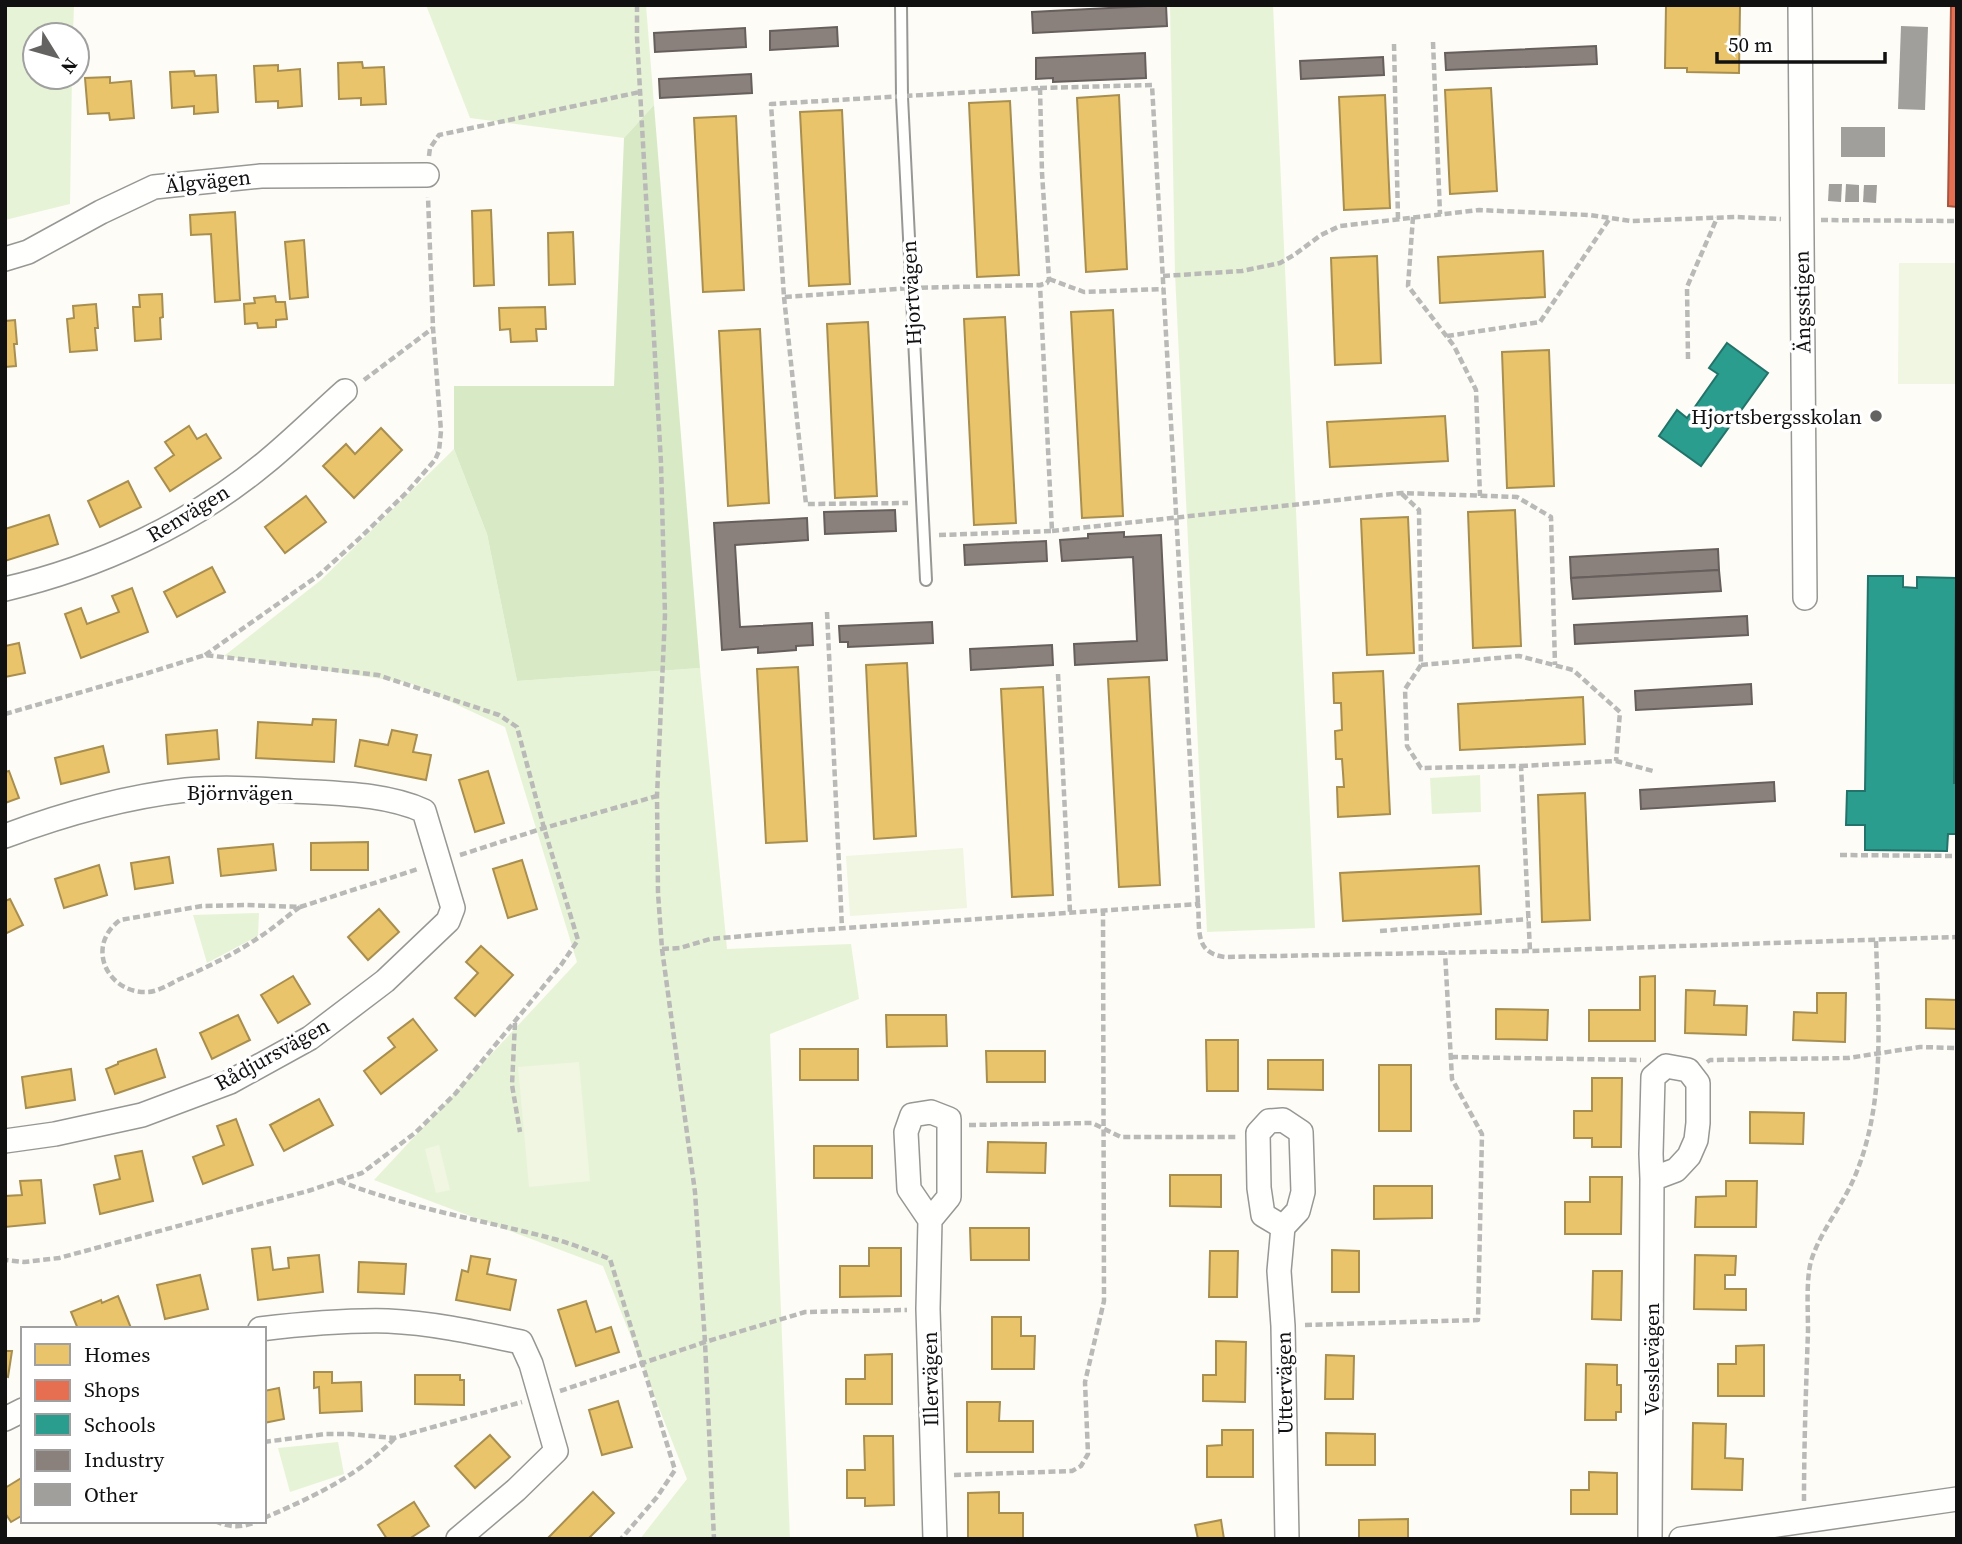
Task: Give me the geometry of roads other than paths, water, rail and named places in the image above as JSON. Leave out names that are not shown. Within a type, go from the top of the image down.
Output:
[{"type":"street","name":"Ängsstigen","points":[[1800,5],[1805,598]]},
{"type":"street","name":"Älgvägen","points":[[5,259],[28,252],[154,187],[261,176],[427,175]]},
{"type":"street","name":"Renvägen","points":[[5,589],[100,560],[173,525],[264,464],[345,391]]},
{"type":"street","name":"Björnvägen","points":[[5,836],[63,815],[124,800],[186,790],[247,788],[315,792],[386,799],[424,811],[440,862]]},
{"type":"street","name":"Rådjursvägen","points":[[5,1141],[55,1134],[142,1115],[230,1082],[310,1038],[385,981],[448,921],[453,908],[440,862]]},
{"type":"street","name":"Vesslevägen","points":[[1650,1539],[1653,1077],[1677,1068],[1698,1083],[1696,1140],[1689,1156],[1676,1170],[1653,1179]]},
{"type":"street","points":[[931,1112],[949,1119],[949,1197],[930,1220],[909,1189],[906,1132],[912,1115],[931,1112]]},
{"type":"street","name":"Uttervägen","points":[[1283,1227],[1263,1215],[1259,1188],[1258,1137],[1258,1133],[1269,1121],[1283,1120],[1301,1132],[1303,1192],[1298,1211],[1283,1227],[1279,1271],[1283,1326],[1287,1539]]},
{"type":"street","name":"Illervägen","points":[[930,1220],[928,1309],[934,1539]]},
{"type":"street","points":[[266,1328],[318,1323],[390,1321],[460,1330],[521,1342],[531,1364],[556,1451],[516,1490],[458,1539]]},
{"type":"street","points":[[5,1419],[21,1411]]},
{"type":"street","points":[[1681,1539],[1957,1499]]},
{"type":"lane","name":"Hjortvägen","points":[[901,5],[902,97],[926,580]]},
{"type":"place","name":"Hjortsbergsskolan","points":[[1876,416]]}]
